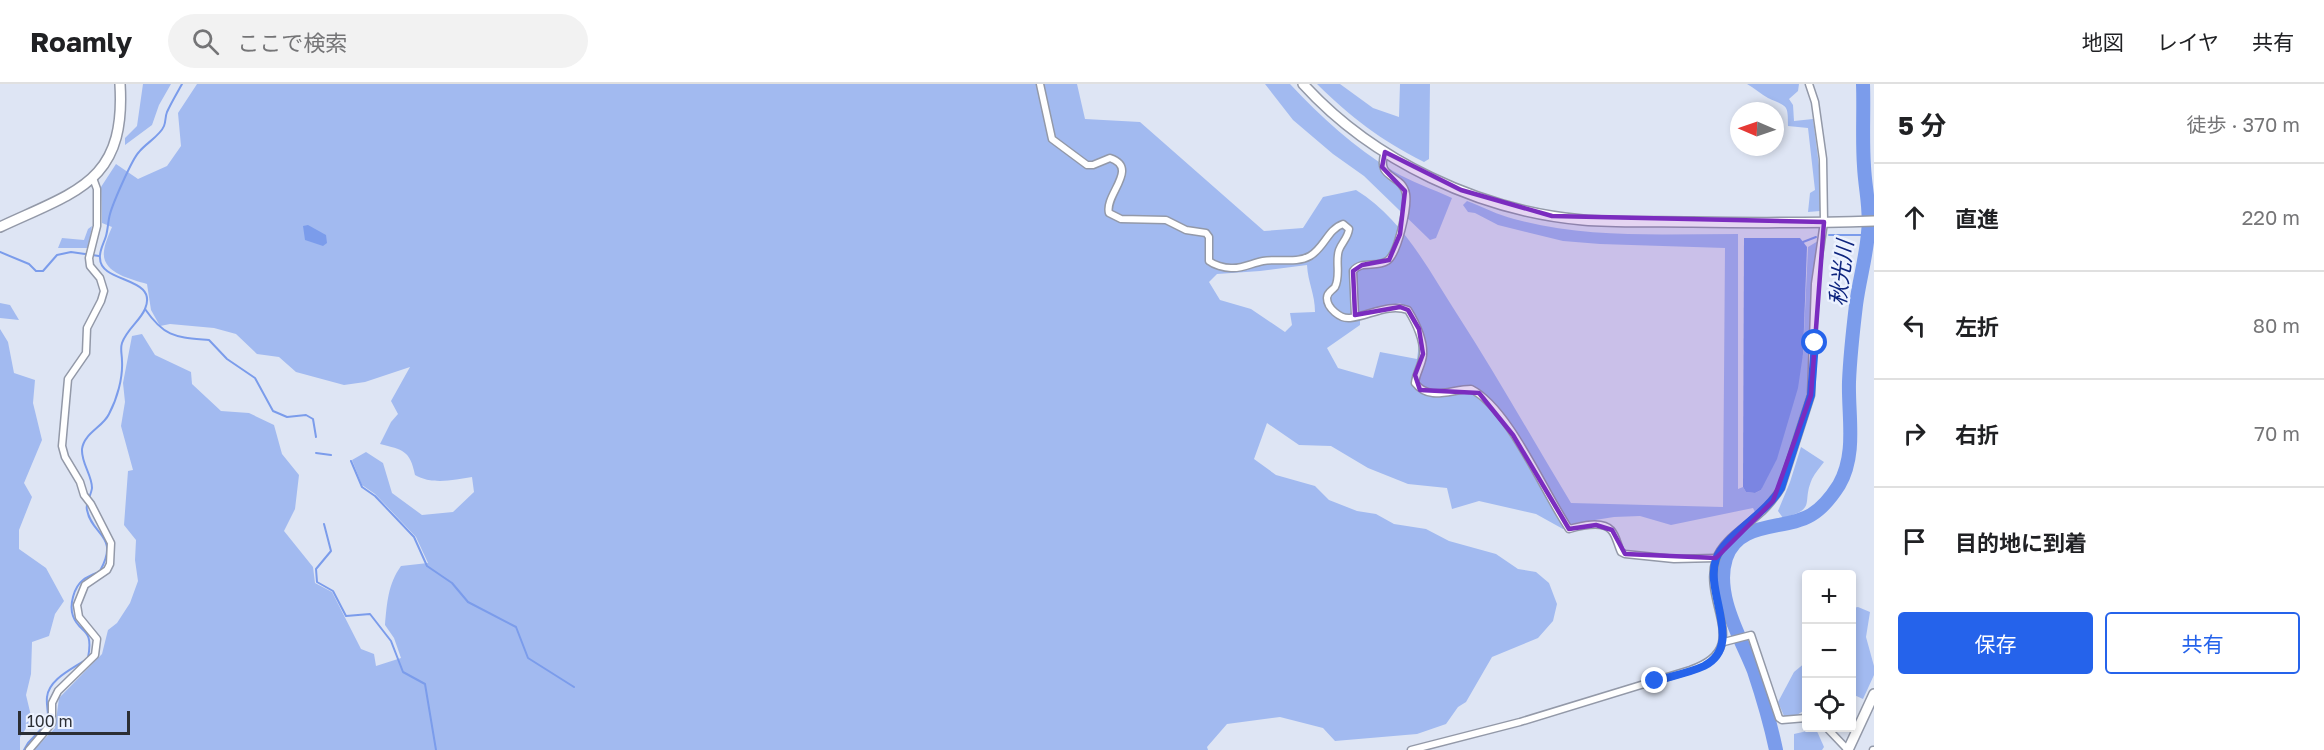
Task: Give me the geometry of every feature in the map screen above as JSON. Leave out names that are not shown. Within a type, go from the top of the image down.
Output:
[{"type":"street","points":[[0,227],[72,192],[103,168],[118,136],[121,119],[120,84]]},
{"type":"street","points":[[1040,84],[1049,117],[1050,132],[1056,143],[1087,165],[1110,158],[1120,165],[1123,172],[1122,178],[1108,202],[1109,213],[1121,219],[1166,220],[1186,230],[1206,233],[1209,237],[1209,261],[1212,264],[1229,268],[1264,261],[1299,260],[1309,257],[1318,250],[1332,231],[1343,224],[1349,229],[1349,233],[1339,250],[1337,278],[1327,298],[1332,310],[1349,318],[1400,307],[1408,310],[1419,329],[1423,354],[1415,375],[1415,383],[1420,390],[1432,393],[1471,389],[1487,400],[1514,435],[1569,529],[1585,525],[1606,527],[1613,532],[1624,554],[1674,559],[1716,558]]},
{"type":"street","points":[[1304,84],[1346,123],[1385,152],[1433,178],[1501,204],[1552,216],[1602,221],[1874,221]]},
{"type":"street","points":[[1411,750],[1520,722],[1690,670],[1705,665],[1720,650],[1724,642],[1713,580],[1716,558],[1734,536],[1773,501],[1781,488],[1811,395],[1815,284],[1824,222],[1823,159],[1815,102],[1810,84]]},
{"type":"street","points":[[1355,315],[1353,272],[1356,267],[1377,265],[1389,260],[1396,252],[1405,208],[1405,190],[1382,167],[1385,152]]},
{"type":"street","points":[[29,750],[52,723],[52,703],[58,690],[95,655],[97,639],[79,617],[77,605],[85,585],[107,570],[111,543],[84,495],[62,446],[68,379],[86,353],[87,328],[104,291],[100,278],[90,266],[90,250],[96,226],[97,189],[93,178]]},
{"type":"street","points":[[1724,642],[1751,635],[1779,718],[1782,720],[1802,718]]},
{"type":"street","points":[[1831,732],[1848,750],[1874,694]]},
{"type":"highlighted area","points":[[1385,152],[1461,190],[1552,216],[1824,222],[1811,395],[1773,501],[1716,558],[1625,554],[1612,530],[1596,525],[1569,529],[1513,435],[1479,393],[1420,390],[1415,375],[1423,354],[1419,329],[1408,310],[1400,307],[1355,315],[1353,271],[1362,265],[1389,260],[1400,234],[1405,191],[1382,167]]},
{"type":"shaded area","points":[[143,84],[171,84],[159,105],[152,125],[125,145],[125,138],[137,126]]},
{"type":"shaded area","points":[[197,84],[1077,84],[1085,119],[1140,122],[1264,231],[1303,228],[1323,197],[1356,190],[1373,202],[1401,230],[1425,263],[1571,503],[1723,507],[1725,248],[1563,241],[1498,225],[1475,213],[1468,212],[1463,205],[1467,201],[1508,217],[1569,230],[1653,235],[1738,234],[1738,489],[1743,487],[1746,492],[1755,493],[1761,490],[1803,354],[1808,247],[1818,241],[1811,298],[1808,390],[1779,482],[1770,497],[1755,512],[1753,508],[1671,525],[1640,516],[1614,517],[1576,523],[1563,529],[1536,514],[1479,501],[1452,509],[1447,488],[1408,484],[1368,468],[1331,446],[1299,445],[1267,423],[1254,459],[1276,475],[1315,486],[1329,500],[1357,511],[1376,514],[1394,524],[1426,529],[1449,541],[1496,554],[1518,569],[1536,572],[1549,583],[1557,604],[1553,621],[1538,638],[1492,657],[1466,702],[1458,707],[1446,724],[1417,734],[1335,741],[1323,728],[1280,717],[1227,724],[1207,747],[1208,750],[34,750],[55,728],[59,698],[102,654],[108,630],[117,623],[130,603],[138,581],[135,560],[136,540],[124,525],[128,471],[133,470],[121,426],[125,402],[123,383],[132,336],[142,334],[155,355],[191,372],[192,384],[221,411],[249,413],[274,425],[282,454],[299,475],[295,509],[284,531],[313,567],[315,583],[332,592],[361,649],[374,654],[376,666],[401,658],[394,638],[385,625],[393,580],[401,566],[428,563],[416,537],[375,494],[362,485],[352,460],[366,452],[383,463],[392,493],[422,515],[453,512],[474,492],[472,477],[443,481],[422,478],[415,475],[411,460],[404,452],[380,444],[391,422],[398,414],[391,401],[410,367],[365,382],[344,385],[296,372],[279,357],[257,354],[236,334],[214,328],[170,324],[160,326],[151,310],[147,284],[118,274],[107,265],[104,251],[112,227],[102,223],[101,187],[116,164],[138,179],[167,166],[181,146],[178,113]],"holes":[[[1307,265],[1315,312],[1290,313],[1292,325],[1285,332],[1251,309],[1220,300],[1209,282],[1217,274]],[[1400,303],[1408,308],[1417,320],[1419,327],[1417,359],[1380,352],[1373,378],[1338,368],[1327,348],[1360,325],[1360,312]]]},
{"type":"shaded area","points":[[1265,84],[1290,84],[1338,131],[1379,162],[1407,179],[1452,198],[1436,238],[1430,240],[1364,176],[1333,154],[1293,120]]},
{"type":"shaded area","points":[[1317,84],[1340,84],[1373,108],[1399,117],[1400,84],[1430,84],[1429,159],[1424,162],[1393,145],[1355,118]]},
{"type":"shaded area","points":[[1747,84],[1799,84],[1798,91],[1789,99],[1793,105],[1794,121],[1813,119],[1820,173],[1820,211],[1808,212],[1810,193],[1815,190],[1808,128],[1788,126],[1788,113],[1784,102],[1768,98]]},
{"type":"shaded area","points":[[308,225],[326,235],[327,243],[323,246],[305,240],[303,226]]},
{"type":"shaded area","points":[[92,226],[88,248],[58,248],[62,238],[84,240],[88,229]]},
{"type":"shaded area","points":[[1744,238],[1800,238],[1807,247],[1803,354],[1798,388],[1777,459],[1761,490],[1755,493],[1746,492],[1743,487]]},
{"type":"shaded area","points":[[0,303],[10,305],[19,320],[0,318]]},
{"type":"shaded area","points":[[0,329],[8,342],[14,373],[35,380],[33,403],[42,440],[24,483],[32,497],[19,530],[19,549],[46,568],[64,601],[55,614],[49,636],[32,642],[31,674],[26,695],[32,720],[20,737],[20,750],[0,750]]},
{"type":"shaded area","points":[[1801,447],[1824,462],[1812,479],[1805,508],[1783,518],[1778,511]]},
{"type":"shaded area","points":[[1856,607],[1870,612],[1866,637],[1874,666],[1874,675],[1863,699],[1856,696]]},
{"type":"shaded area","points":[[1802,665],[1802,712],[1797,715],[1784,716],[1778,702],[1794,672]]},
{"type":"shaded area","points":[[1817,732],[1824,747],[1822,750],[1794,750],[1794,734]]},
{"type":"waterway","points":[[24,750],[48,722],[47,697],[52,684],[88,658],[88,636],[73,616],[72,602],[80,583],[100,571],[107,550],[106,543],[90,519],[87,510],[92,488],[82,449],[83,443],[106,419],[112,408],[122,374],[122,343],[143,313],[147,298],[144,291],[137,285],[109,272],[103,266],[100,253],[112,208],[128,172],[139,152],[162,130],[167,112],[182,84]]},
{"type":"waterway","name":"秋光川","points":[[1776,750],[1754,671],[1726,601],[1723,572],[1732,546],[1741,538],[1763,528],[1800,520],[1811,515],[1830,497],[1845,473],[1850,448],[1849,382],[1852,343],[1869,224],[1863,156],[1863,84]]},
{"type":"waterway","points":[[1829,235],[1868,235]]},
{"type":"waterway","points":[[1803,242],[1816,237]]},
{"type":"waterway","points":[[0,252],[29,264],[36,271],[43,271],[57,255],[71,252],[99,256]]},
{"type":"waterway","points":[[145,309],[165,331],[180,337],[209,340],[227,359],[255,378],[273,411],[287,417],[306,415],[313,419],[316,437]]},
{"type":"waterway","points":[[316,453],[331,455]]},
{"type":"waterway","points":[[351,461],[362,487],[375,496],[414,537],[427,566],[452,583],[468,602],[516,627],[528,658],[574,687]]},
{"type":"waterway","points":[[324,524],[331,551],[316,569],[317,582],[333,591],[346,616],[370,614],[391,641],[403,672],[425,684],[436,750]]},
{"type":"route","points":[[1655,681],[1705,665],[1720,650],[1724,642],[1713,580],[1716,558],[1734,536],[1773,501],[1781,488],[1811,395],[1815,343]]}]
